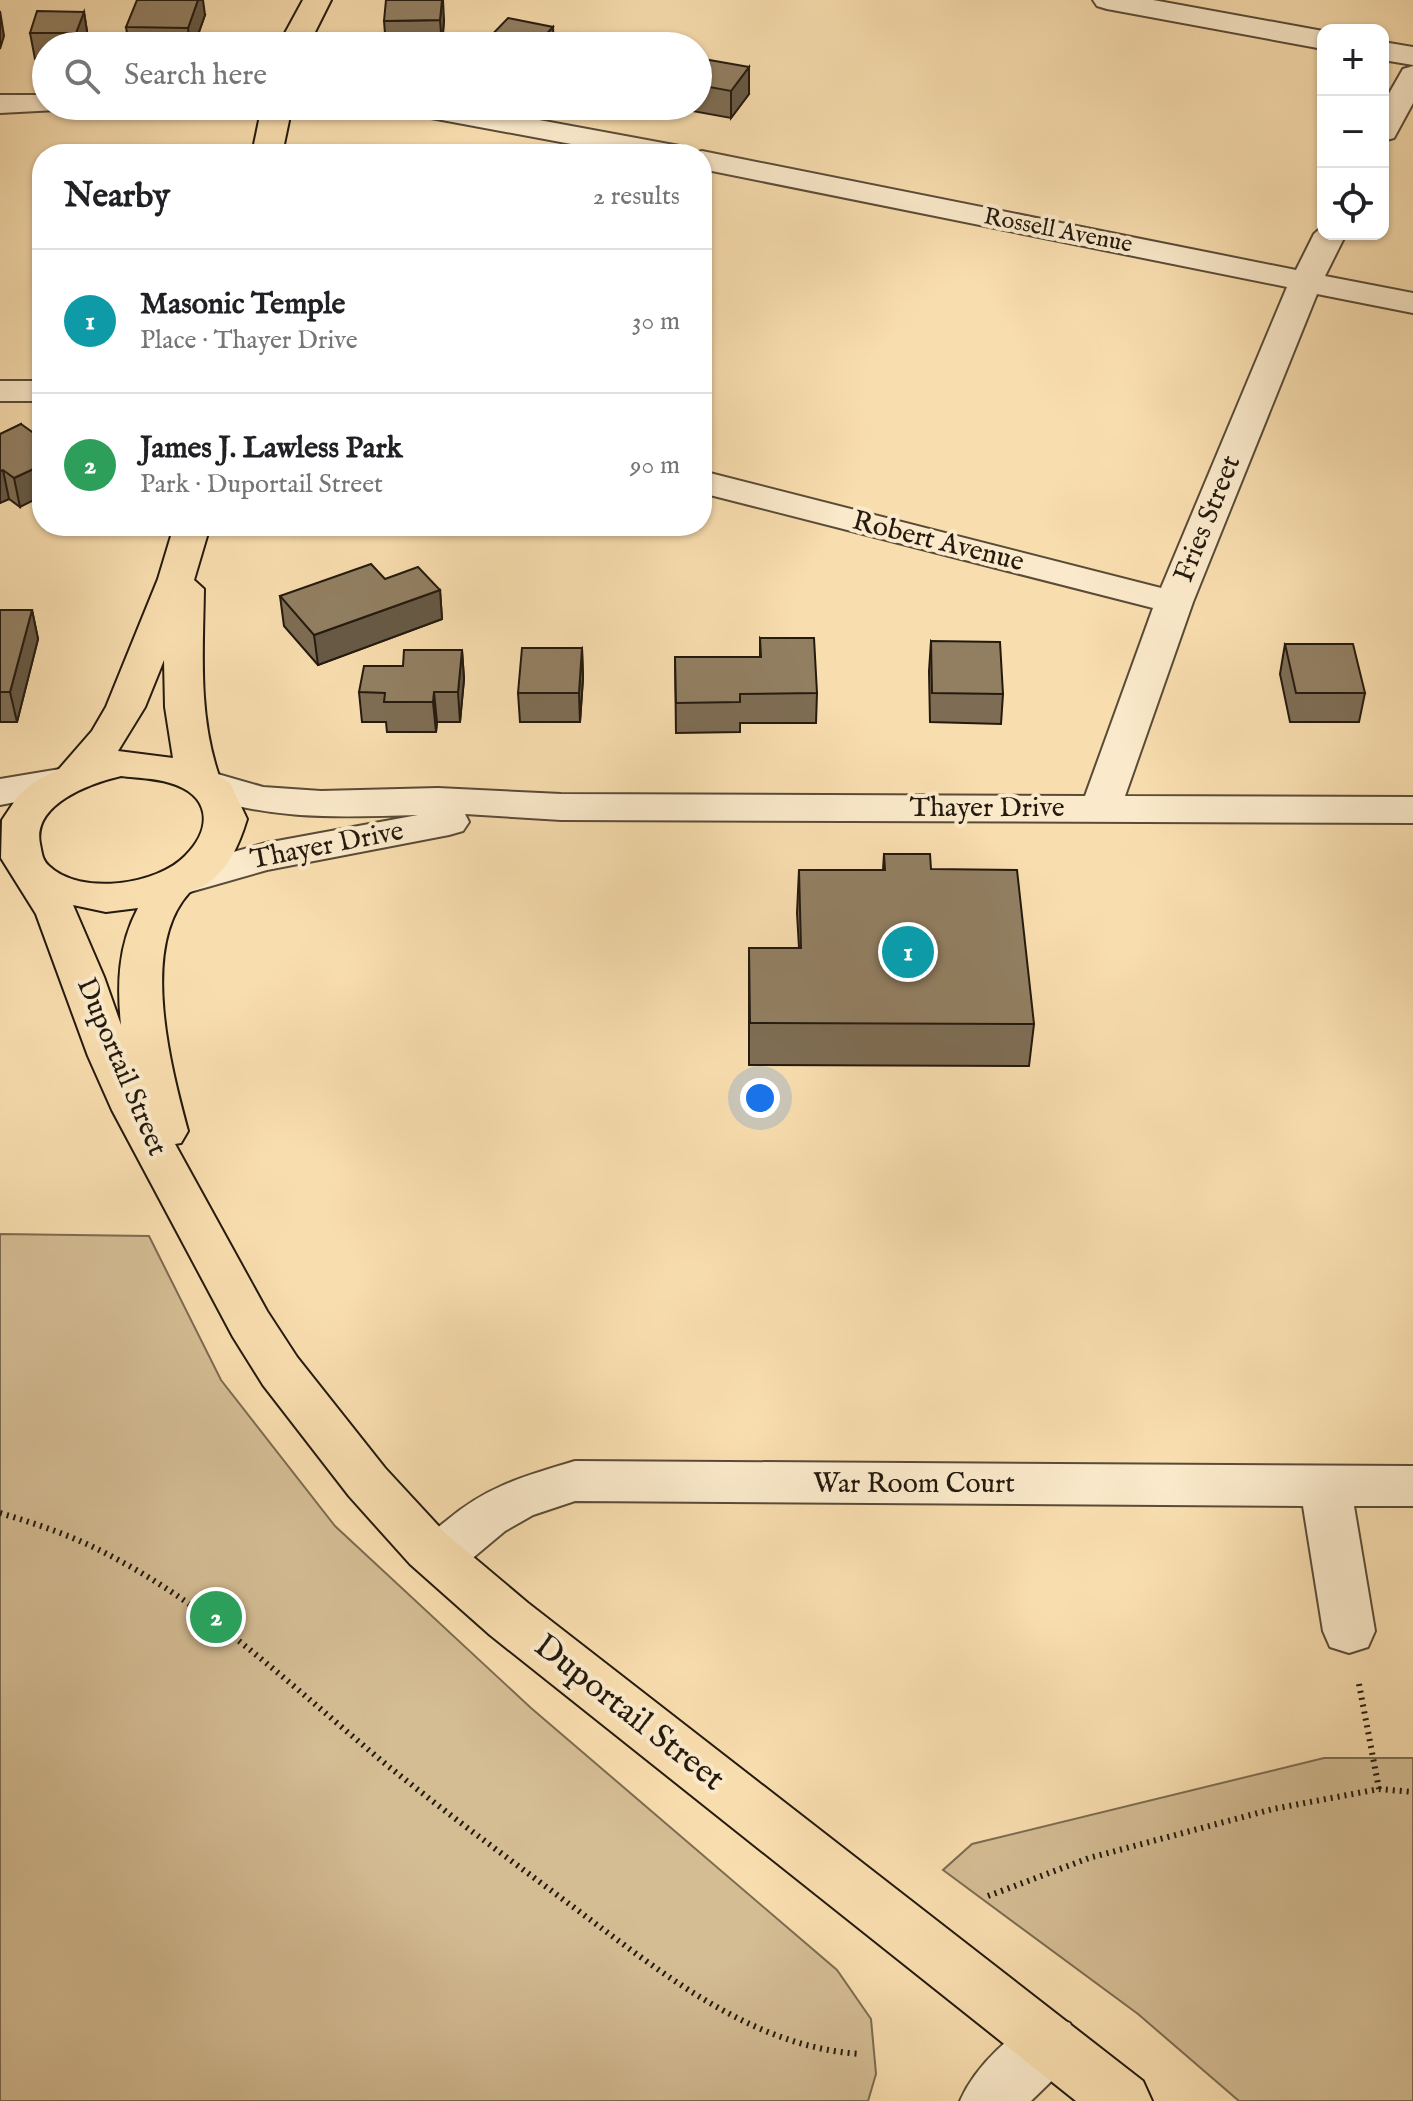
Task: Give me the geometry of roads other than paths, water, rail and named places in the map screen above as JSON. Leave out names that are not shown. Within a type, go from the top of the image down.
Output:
[{"type":"main road","points":[[300,32],[317,0]]},
{"type":"main road","points":[[269,144],[274,120]]},
{"type":"main road","points":[[188,542],[181,704],[191,757],[203,780],[223,803],[227,824],[220,846],[182,882],[145,895],[110,899],[77,896],[21,867],[17,847],[20,824],[34,802],[68,778],[107,742],[125,713],[188,542]]},
{"type":"main road","points":[[68,778],[121,763],[155,764],[203,780]]},
{"type":"main road","name":"Duportail Street","points":[[21,867],[57,914],[110,1056],[134,1110],[250,1324],[312,1415],[367,1482],[438,1557],[509,1619],[1122,2101]]},
{"type":"main road","name":"Duportail Street","points":[[182,882],[147,934],[142,955],[141,992],[147,1054],[170,1149],[212,1253]]},
{"type":"street","points":[[1107,0],[1317,39]]},
{"type":"street","points":[[1389,52],[1413,56]]},
{"type":"street","points":[[1389,121],[1413,75]]},
{"type":"street","points":[[0,104],[32,104]]},
{"type":"street","points":[[490,120],[620,144]]},
{"type":"street","name":"Rossell Avenue","points":[[712,162],[1413,303]]},
{"type":"street","name":"Fries Street","points":[[1100,809],[1174,602],[1306,281],[1327,240]]},
{"type":"street","points":[[0,391],[32,391]]},
{"type":"street","name":"Robert Avenue","points":[[712,485],[1174,602]]},
{"type":"street","points":[[0,792],[68,778]]},
{"type":"street","name":"Thayer Drive","points":[[203,780],[229,793],[280,803],[1413,810]]},
{"type":"street","name":"Thayer Drive","points":[[182,882],[315,847],[466,819],[561,807]]},
{"type":"street","name":"War Room Court","points":[[438,1557],[487,1516],[507,1505],[575,1481],[1413,1486]]},
{"type":"street","points":[[1325,1485],[1349,1631]]},
{"type":"street","points":[[990,2101],[1049,2043]]},
{"type":"place","name":"Masonic Temple","points":[[908,952]]},
{"type":"place","name":"James J. Lawless Park","points":[[216,1617]]}]
